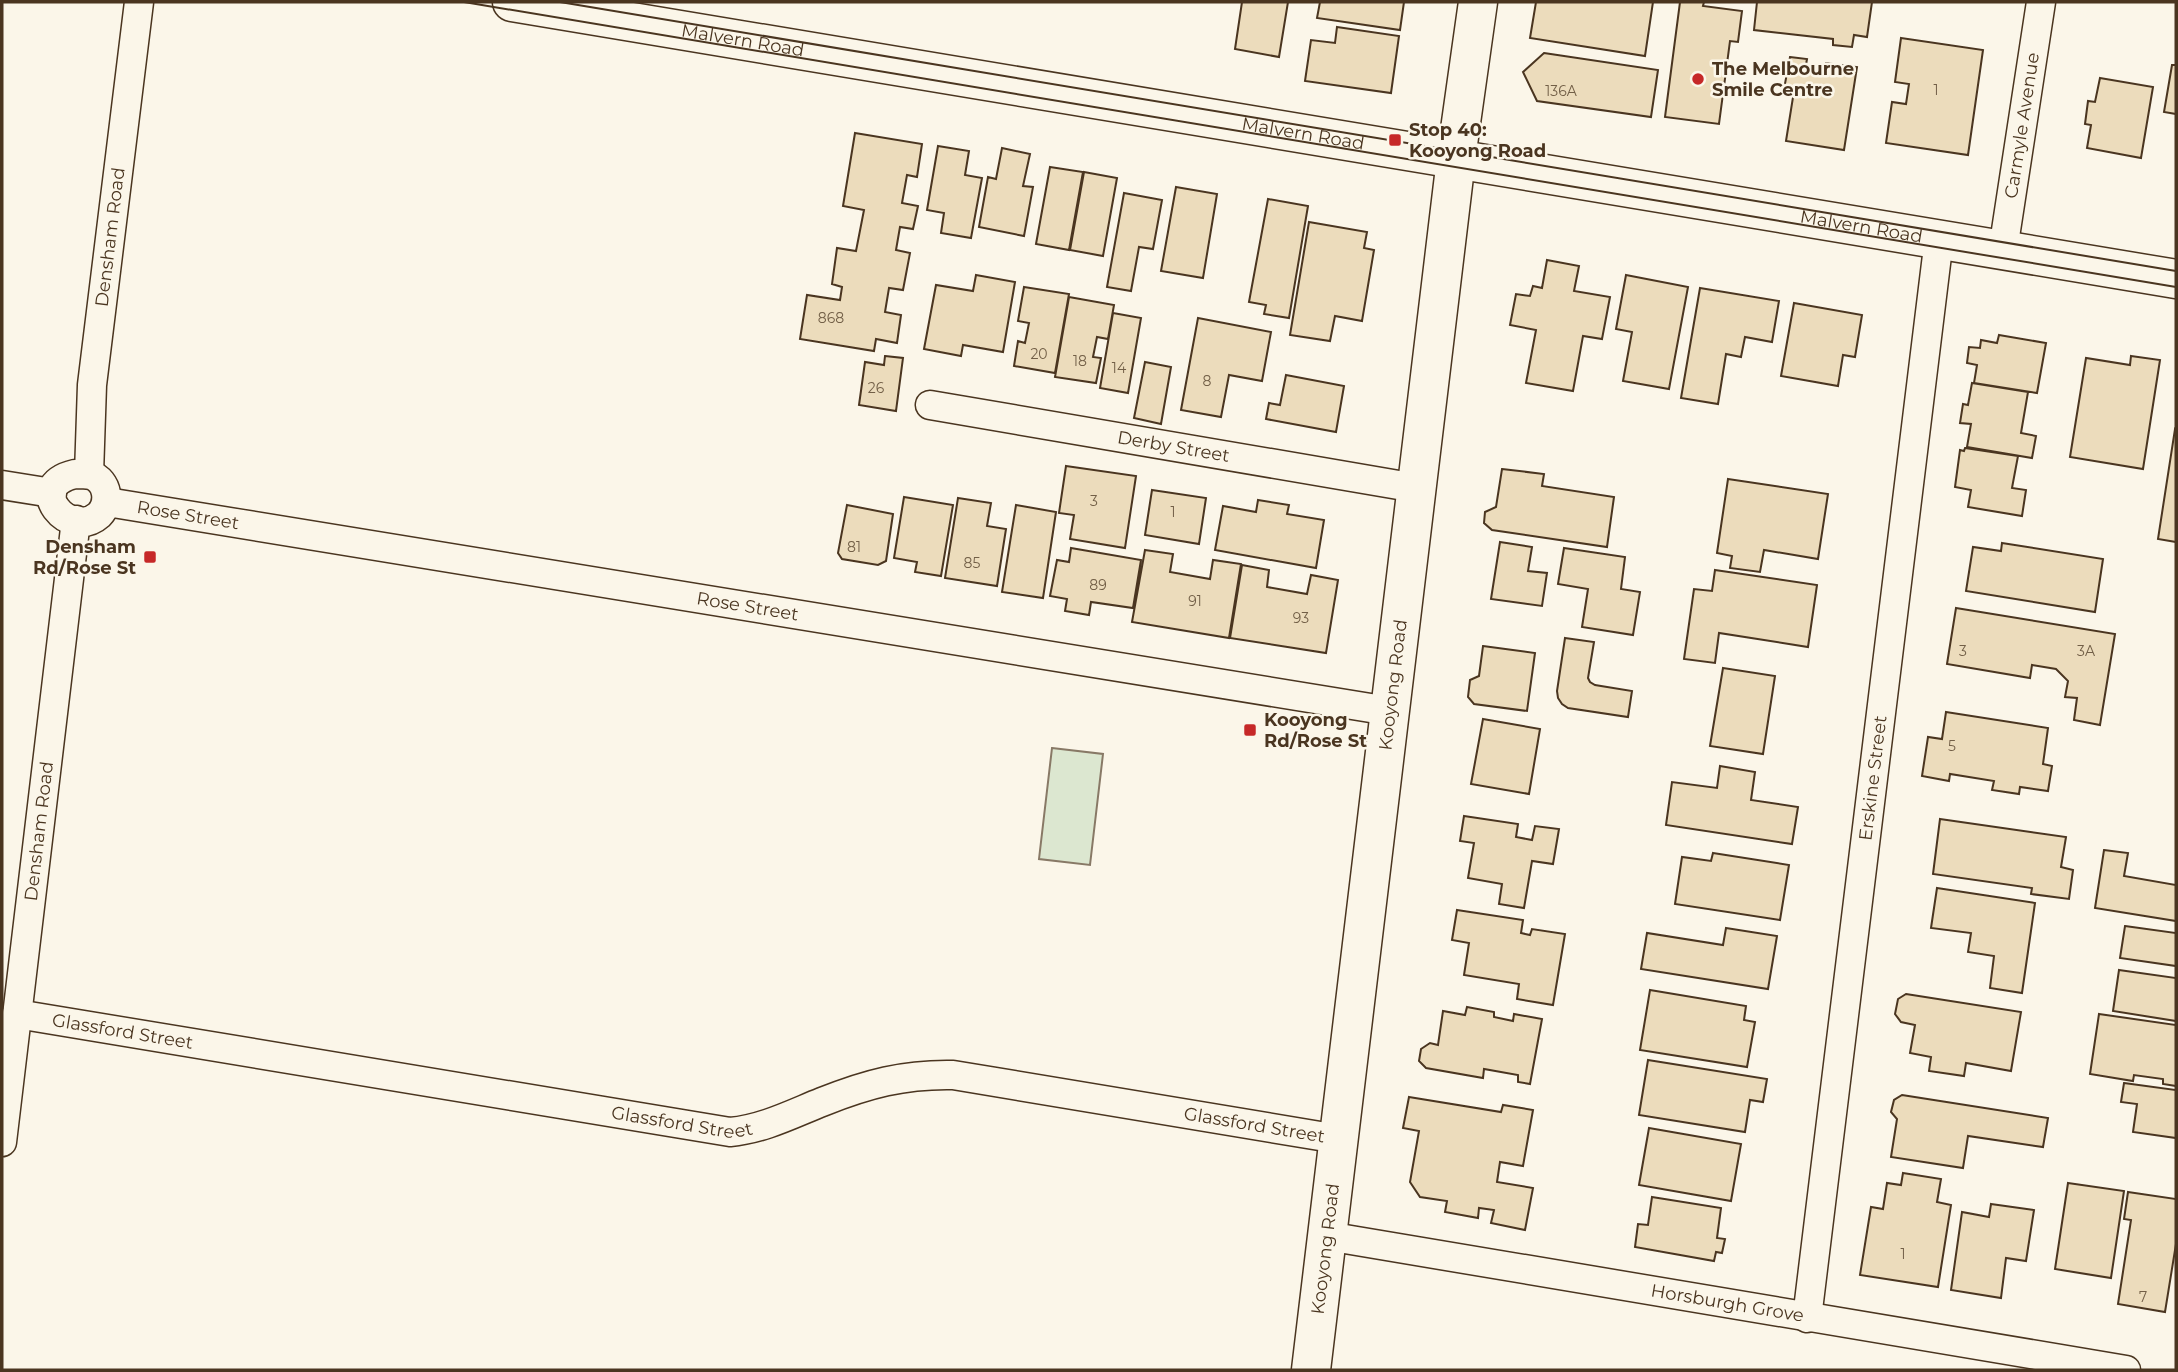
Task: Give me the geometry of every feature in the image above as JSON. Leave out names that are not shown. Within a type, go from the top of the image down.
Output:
[{"type":"main road","name":"Malvern Road","points":[[512,2],[2176,279]]},
{"type":"main road","name":"Kooyong Road","points":[[1311,1370],[1456,159],[1478,2]]},
{"type":"street","name":"Densham Road","points":[[89,474],[92,386],[139,2]]},
{"type":"street","name":"Carmyle Avenue","points":[[2003,250],[2041,2]]},
{"type":"street","name":"Erskine Street","points":[[1807,1318],[1939,239]]},
{"type":"street","name":"Derby Street","points":[[930,405],[1416,488]]},
{"type":"street","points":[[89,474],[101,482],[107,502],[95,518],[76,520],[63,517],[57,512],[52,493],[55,484],[63,477],[89,474]]},
{"type":"street","points":[[2,485],[52,493]]},
{"type":"street","name":"Rose Street","points":[[107,502],[1389,711]]},
{"type":"street","name":"Densham Road","points":[[2,1142],[76,520]]},
{"type":"street","name":"Glassford Street","points":[[17,1014],[730,1132],[747,1130],[864,1086],[924,1074],[953,1075],[1338,1139]]},
{"type":"street","name":"Horsburgh Grove","points":[[1327,1236],[2126,1370]]},
{"type":"green space","points":[[1052,748],[1103,754],[1090,865],[1039,859]]},
{"type":"building","points":[[1242,2],[1288,2],[1279,57],[1235,49]]},
{"type":"building","points":[[1320,2],[1404,2],[1400,30],[1317,18]]},
{"type":"building","points":[[1536,2],[1653,2],[1645,56],[1530,38]]},
{"type":"building","name":"The Melbourne Smile Centre","points":[[1680,2],[1704,2],[1703,6],[1742,11],[1738,42],[1730,41],[1719,124],[1665,117]]},
{"type":"building","points":[[1757,2],[1872,2],[1867,37],[1854,35],[1852,47],[1833,45],[1833,39],[1754,30]]},
{"type":"building","points":[[1337,27],[1399,36],[1391,93],[1305,81],[1311,40],[1335,43]]},
{"type":"building","points":[[1901,38],[1983,50],[1968,155],[1886,143],[1892,102],[1906,104],[1909,84],[1895,82]]},
{"type":"building","points":[[1544,53],[1658,70],[1651,117],[1537,101],[1523,72]]},
{"type":"building","points":[[1790,57],[1807,59],[1805,70],[1824,74],[1826,63],[1857,67],[1844,150],[1786,141],[1794,91],[1784,89]]},
{"type":"building","points":[[2172,65],[2176,65],[2176,114],[2164,112]]},
{"type":"building","points":[[2100,78],[2153,87],[2141,158],[2087,148],[2091,125],[2085,124],[2088,101],[2095,102]]},
{"type":"building","points":[[855,133],[922,144],[917,177],[907,175],[902,203],[918,206],[913,229],[900,227],[896,250],[910,253],[903,290],[889,288],[885,312],[901,315],[897,343],[876,339],[874,351],[800,339],[807,295],[840,300],[842,287],[832,284],[837,248],[856,251],[864,210],[843,206]]},
{"type":"building","points":[[938,146],[969,151],[965,175],[982,178],[971,238],[941,233],[944,213],[927,210]]},
{"type":"building","points":[[1002,148],[1030,154],[1023,186],[1033,187],[1024,236],[979,227],[988,177],[996,179]]},
{"type":"building","points":[[1050,167],[1083,172],[1069,250],[1036,244]]},
{"type":"building","points":[[1084,172],[1117,178],[1103,256],[1070,250]]},
{"type":"building","points":[[1176,187],[1217,194],[1203,278],[1161,271]]},
{"type":"building","points":[[1124,193],[1162,200],[1153,249],[1139,247],[1131,291],[1107,287]]},
{"type":"building","points":[[1268,199],[1308,206],[1289,318],[1264,314],[1266,305],[1249,302]]},
{"type":"building","points":[[1309,222],[1367,232],[1364,248],[1374,250],[1362,321],[1335,316],[1330,341],[1290,335]]},
{"type":"building","points":[[1547,260],[1579,266],[1574,291],[1610,297],[1602,339],[1583,336],[1573,391],[1526,383],[1536,330],[1510,325],[1516,294],[1530,296],[1533,286],[1542,288]]},
{"type":"building","points":[[976,275],[1015,282],[1003,352],[963,345],[961,356],[924,349],[936,285],[973,291]]},
{"type":"building","points":[[1626,275],[1688,287],[1669,389],[1623,381],[1632,332],[1616,329]]},
{"type":"building","points":[[1024,287],[1069,294],[1055,373],[1014,366],[1018,341],[1025,343],[1029,323],[1018,321]]},
{"type":"building","points":[[1700,288],[1779,301],[1772,342],[1745,337],[1741,357],[1726,354],[1718,404],[1681,398]]},
{"type":"building","points":[[1069,297],[1114,305],[1108,339],[1097,337],[1093,357],[1101,358],[1096,383],[1055,377]]},
{"type":"building","points":[[1794,303],[1862,315],[1855,357],[1843,355],[1838,386],[1781,376]]},
{"type":"building","points":[[1113,313],[1141,318],[1128,393],[1100,388]]},
{"type":"building","points":[[1198,318],[1271,332],[1262,381],[1229,375],[1221,417],[1181,410]]},
{"type":"building","points":[[1999,335],[2046,343],[2037,393],[1974,383],[1977,365],[1967,363],[1969,347],[1980,348],[1981,340],[1997,343]]},
{"type":"building","points":[[885,356],[903,358],[896,411],[859,405],[865,362],[884,365]]},
{"type":"building","points":[[2131,356],[2160,360],[2143,469],[2070,457],[2086,358],[2130,365]]},
{"type":"building","points":[[1145,362],[1171,367],[1161,424],[1134,418]]},
{"type":"building","points":[[1286,375],[1344,386],[1336,432],[1266,419],[1269,403],[1280,405]]},
{"type":"building","points":[[1972,383],[2028,392],[2021,433],[2036,436],[2032,458],[1967,447],[1971,424],[1960,423],[1963,404],[1968,405]]},
{"type":"building","points":[[2176,430],[2176,542],[2158,539]]},
{"type":"building","points":[[1965,448],[2018,456],[2012,488],[2026,490],[2022,516],[1968,507],[1971,490],[1955,487],[1960,450],[1964,451]]},
{"type":"building","points":[[1066,466],[1136,476],[1125,548],[1070,539],[1074,515],[1059,513]]},
{"type":"building","points":[[1502,469],[1544,474],[1542,486],[1614,497],[1607,547],[1492,530],[1484,523],[1485,512],[1496,507]]},
{"type":"building","points":[[1728,479],[1828,494],[1818,559],[1764,550],[1760,572],[1730,568],[1732,556],[1717,553]]},
{"type":"building","points":[[1152,490],[1206,498],[1199,544],[1145,535]]},
{"type":"building","points":[[904,497],[953,505],[941,576],[915,572],[917,562],[894,558]]},
{"type":"building","points":[[958,498],[991,503],[987,526],[1006,529],[997,586],[945,578]]},
{"type":"building","points":[[1258,500],[1289,505],[1287,514],[1324,520],[1316,568],[1215,550],[1223,506],[1256,512]]},
{"type":"building","points":[[847,505],[893,514],[886,561],[878,565],[842,559],[838,553]]},
{"type":"building","points":[[1016,505],[1056,512],[1043,598],[1002,592]]},
{"type":"building","points":[[1500,542],[1532,547],[1528,571],[1547,573],[1542,606],[1491,599]]},
{"type":"building","points":[[2002,543],[2103,559],[2095,612],[1966,591],[1973,547],[2001,551]]},
{"type":"building","points":[[1071,548],[1141,560],[1133,608],[1091,602],[1089,615],[1065,611],[1067,599],[1050,596],[1057,560],[1069,562]]},
{"type":"building","points":[[1564,548],[1625,557],[1621,589],[1640,592],[1633,635],[1582,627],[1588,589],[1558,584]]},
{"type":"building","points":[[1145,550],[1173,554],[1170,572],[1210,579],[1213,560],[1241,564],[1229,638],[1132,622]]},
{"type":"building","points":[[1242,565],[1269,570],[1267,587],[1307,594],[1311,575],[1338,580],[1326,653],[1230,638]]},
{"type":"building","points":[[1715,570],[1817,585],[1808,647],[1719,633],[1715,663],[1684,659],[1694,589],[1712,591]]},
{"type":"building","points":[[1956,608],[2115,634],[2100,725],[2074,720],[2077,698],[2065,697],[2068,681],[2056,669],[2032,665],[2030,678],[1947,664]]},
{"type":"building","points":[[1565,638],[1594,642],[1588,678],[1595,685],[1632,691],[1628,717],[1568,708],[1562,704],[1557,691]]},
{"type":"building","points":[[1483,646],[1535,653],[1527,711],[1474,704],[1468,697],[1470,680],[1479,676]]},
{"type":"building","points":[[1723,668],[1775,676],[1763,754],[1710,746]]},
{"type":"building","points":[[1946,712],[2048,728],[2043,764],[2052,766],[2048,791],[2020,787],[2019,794],[1992,790],[1994,781],[1950,774],[1949,781],[1922,776],[1928,737],[1942,739]]},
{"type":"building","points":[[1483,719],[1540,729],[1529,794],[1471,784]]},
{"type":"building","points":[[1720,766],[1755,772],[1751,800],[1798,807],[1792,844],[1666,825],[1672,782],[1717,788]]},
{"type":"building","points":[[1464,816],[1518,824],[1516,837],[1532,840],[1535,826],[1559,829],[1553,864],[1532,861],[1524,908],[1499,904],[1502,884],[1468,878],[1474,843],[1460,841]]},
{"type":"building","points":[[1940,819],[2066,837],[2061,867],[2073,870],[2069,899],[2031,894],[2032,888],[1933,874]]},
{"type":"building","points":[[2104,850],[2128,853],[2124,876],[2176,885],[2176,921],[2095,908]]},
{"type":"building","points":[[1713,853],[1789,865],[1780,920],[1675,904],[1682,857],[1711,861]]},
{"type":"building","points":[[1937,888],[2035,903],[2022,993],[1990,988],[1994,956],[1968,952],[1971,933],[1931,928]]},
{"type":"building","points":[[1457,910],[1523,920],[1521,933],[1530,935],[1532,929],[1565,934],[1553,1005],[1517,999],[1519,984],[1464,975],[1469,943],[1452,940]]},
{"type":"building","points":[[2125,926],[2176,933],[2176,966],[2120,958]]},
{"type":"building","points":[[1726,928],[1777,936],[1768,989],[1641,969],[1647,933],[1723,945]]},
{"type":"building","points":[[2119,970],[2176,978],[2176,1021],[2113,1011]]},
{"type":"building","points":[[1650,990],[1746,1006],[1744,1020],[1755,1022],[1747,1067],[1640,1050]]},
{"type":"building","points":[[1906,994],[2021,1012],[2011,1071],[1966,1063],[1964,1076],[1929,1071],[1931,1057],[1910,1053],[1915,1025],[1901,1022],[1895,1014],[1898,999]]},
{"type":"building","points":[[1467,1007],[1494,1012],[1494,1017],[1513,1021],[1514,1014],[1542,1019],[1530,1084],[1518,1082],[1518,1075],[1484,1069],[1483,1078],[1426,1068],[1419,1061],[1421,1049],[1430,1043],[1438,1045],[1443,1011],[1465,1015]]},
{"type":"building","points":[[2099,1014],[2176,1025],[2176,1086],[2163,1084],[2163,1079],[2134,1075],[2133,1081],[2090,1074]]},
{"type":"building","points":[[1648,1060],[1767,1079],[1763,1102],[1750,1100],[1745,1132],[1639,1115]]},
{"type":"building","points":[[2124,1083],[2176,1090],[2176,1138],[2133,1132],[2137,1104],[2121,1102]]},
{"type":"building","points":[[1902,1095],[2048,1118],[2043,1147],[1968,1136],[1963,1168],[1891,1157],[1897,1119],[1891,1112],[1894,1100]]},
{"type":"building","points":[[1409,1097],[1501,1112],[1503,1105],[1533,1110],[1523,1166],[1500,1162],[1497,1182],[1533,1188],[1525,1230],[1491,1223],[1494,1210],[1479,1208],[1478,1218],[1445,1212],[1447,1201],[1420,1197],[1410,1182],[1419,1131],[1403,1128]]},
{"type":"building","points":[[1649,1128],[1741,1144],[1731,1201],[1639,1185]]},
{"type":"building","points":[[1903,1173],[1941,1179],[1937,1202],[1951,1205],[1938,1287],[1860,1275],[1871,1207],[1883,1209],[1887,1183],[1901,1185]]},
{"type":"building","points":[[2068,1183],[2124,1191],[2111,1278],[2055,1269]]},
{"type":"building","points":[[2128,1192],[2176,1199],[2176,1244],[2165,1312],[2118,1304],[2131,1220],[2124,1219]]},
{"type":"building","points":[[1652,1197],[1721,1208],[1717,1238],[1725,1239],[1722,1253],[1716,1252],[1714,1261],[1635,1247],[1638,1224],[1648,1225]]},
{"type":"building","points":[[1991,1204],[2034,1210],[2026,1261],[2006,1258],[2001,1298],[1951,1290],[1962,1212],[1989,1217]]},
{"type":"tram line","points":[[464,2],[2176,287]]},
{"type":"tram line","points":[[560,2],[2176,271]]},
{"type":"place","name":"The Melbourne Smile Centre","points":[[1698,79]]},
{"type":"place","name":"Stop 40: Kooyong Road","points":[[1395,140]]},
{"type":"place","name":"Densham Rd/Rose St","points":[[150,557]]},
{"type":"place","name":"Kooyong Rd/Rose St","points":[[1250,730]]}]
